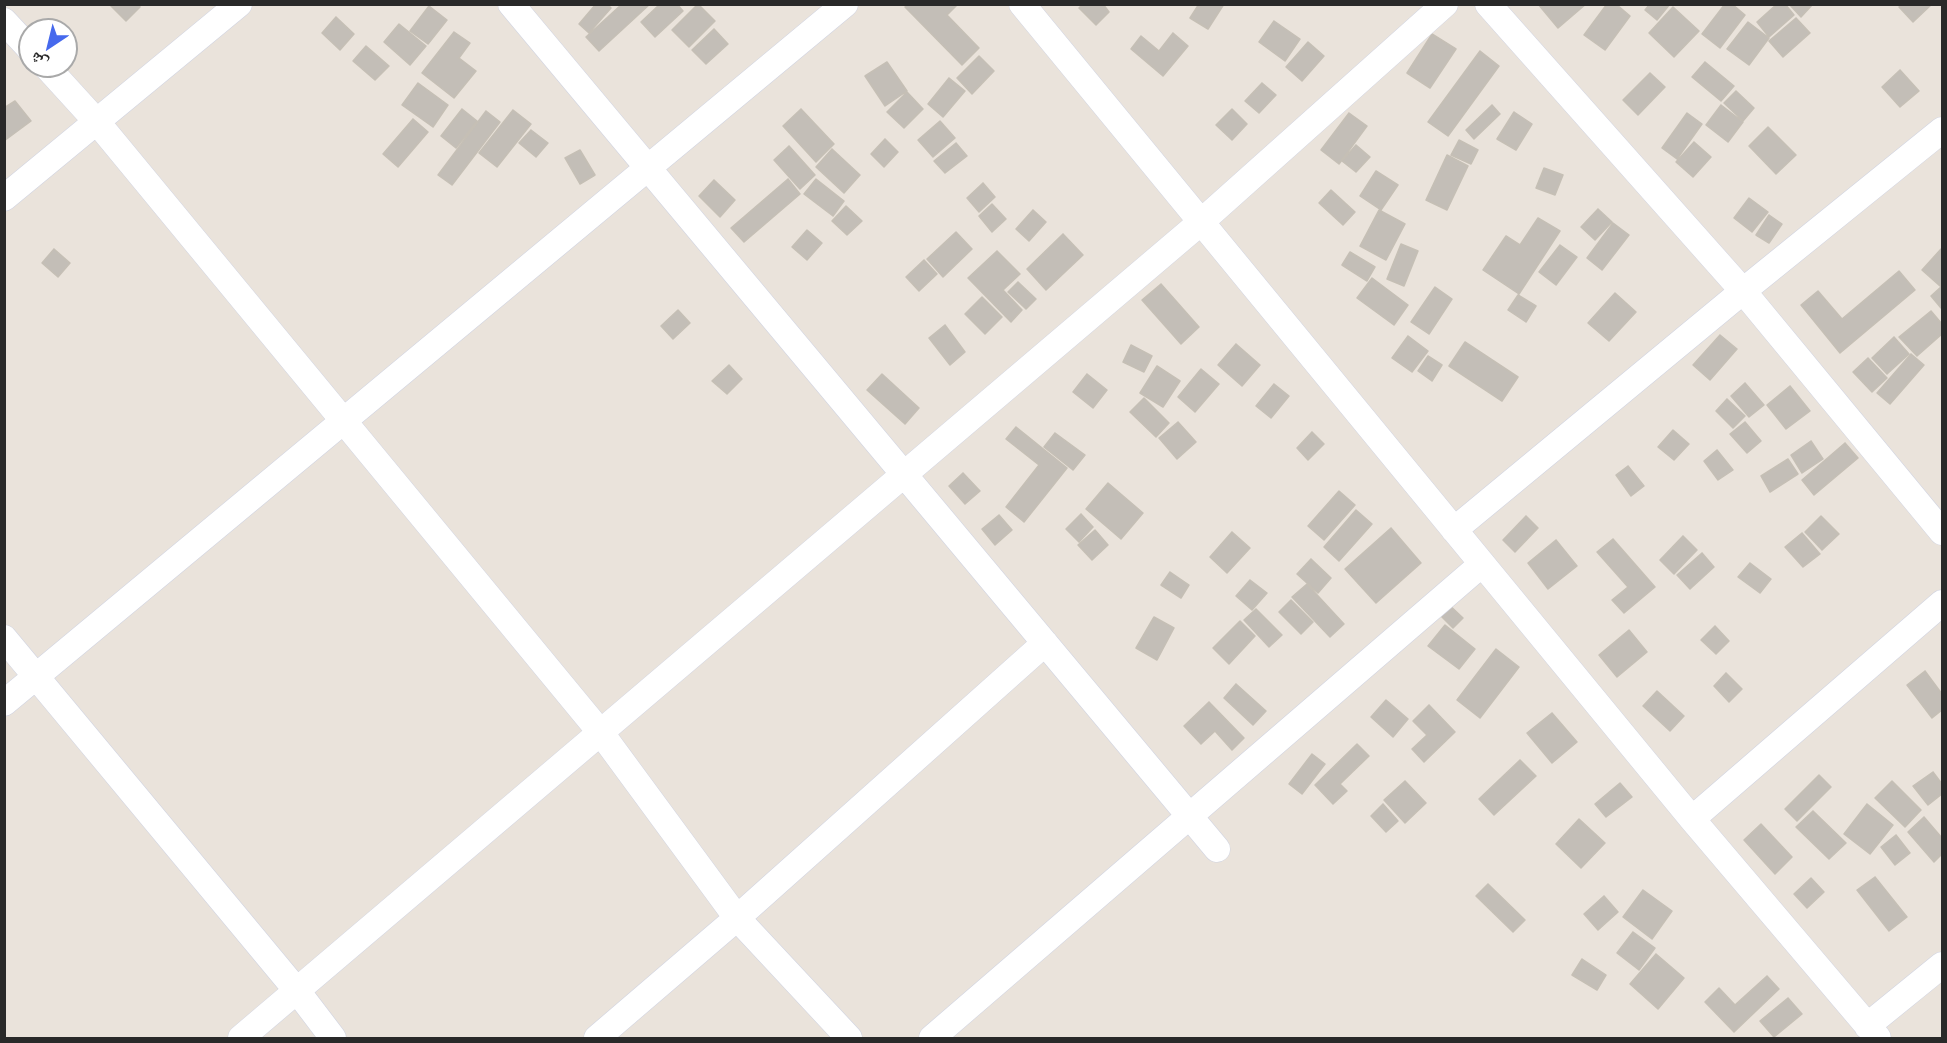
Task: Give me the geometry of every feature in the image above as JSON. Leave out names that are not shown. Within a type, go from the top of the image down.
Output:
[{"type":"street","points":[[4,198],[239,4]]},
{"type":"street","points":[[512,4],[1217,849]]},
{"type":"street","points":[[4,703],[844,4]]},
{"type":"street","points":[[1022,4],[1692,819],[1873,1032],[1942,965]]},
{"type":"street","points":[[241,1038],[298,992],[1201,222],[1445,4]]},
{"type":"street","points":[[1488,4],[1743,291],[1942,532]]},
{"type":"street","points":[[4,21],[18,36]]},
{"type":"street","points":[[57,78],[97,122],[601,733],[737,918],[849,1038]]},
{"type":"street","points":[[1455,530],[1743,291],[1942,130]]},
{"type":"street","points":[[932,1038],[1482,564]]},
{"type":"street","points":[[1692,819],[1942,603]]},
{"type":"street","points":[[4,638],[298,992],[333,1038]]},
{"type":"street","points":[[597,1038],[737,918],[1045,643]]},
{"type":"building","points":[[109,4],[138,4],[140,7],[126,21]]},
{"type":"building","points":[[596,4],[607,4],[611,8],[589,33],[579,24]]},
{"type":"building","points":[[622,4],[650,4],[599,51],[586,37]]},
{"type":"building","points":[[660,4],[677,4],[683,11],[655,37],[641,22]]},
{"type":"building","points":[[698,4],[715,21],[689,47],[672,30]]},
{"type":"building","points":[[908,4],[958,4],[947,15],[979,48],[962,65],[905,7]]},
{"type":"building","points":[[1083,4],[1103,4],[1109,12],[1096,25],[1079,8]]},
{"type":"building","points":[[1199,4],[1224,4],[1208,29],[1190,18]]},
{"type":"building","points":[[1538,4],[1586,4],[1558,28]]},
{"type":"building","points":[[1607,4],[1616,4],[1630,16],[1605,50],[1584,35]]},
{"type":"building","points":[[1650,4],[1670,4],[1657,20],[1645,10]]},
{"type":"building","points":[[1725,4],[1732,4],[1745,15],[1720,48],[1702,34]]},
{"type":"building","points":[[1777,4],[1785,4],[1794,15],[1769,37],[1757,22]]},
{"type":"building","points":[[1789,4],[1813,4],[1801,17]]},
{"type":"building","points":[[1902,4],[1932,4],[1913,22],[1899,7]]},
{"type":"building","points":[[429,6],[447,20],[428,44],[410,31]]},
{"type":"building","points":[[1673,7],[1699,31],[1674,57],[1649,33]]},
{"type":"building","points":[[336,17],[354,34],[340,50],[322,33]]},
{"type":"building","points":[[1796,18],[1810,33],[1783,57],[1769,41]]},
{"type":"building","points":[[1274,21],[1300,39],[1285,61],[1259,42]]},
{"type":"building","points":[[1748,22],[1769,38],[1749,65],[1727,49]]},
{"type":"building","points":[[399,24],[426,46],[410,65],[384,42]]},
{"type":"building","points":[[714,29],[728,44],[706,64],[692,50]]},
{"type":"building","points":[[454,32],[470,43],[459,58],[476,71],[454,98],[422,73]]},
{"type":"building","points":[[1173,33],[1188,46],[1163,76],[1131,49],[1141,36],[1159,51]]},
{"type":"building","points":[[1432,34],[1456,49],[1430,88],[1407,73]]},
{"type":"building","points":[[1308,42],[1324,56],[1302,81],[1286,67]]},
{"type":"building","points":[[366,46],[389,66],[375,80],[353,61]]},
{"type":"building","points":[[1480,51],[1499,66],[1448,136],[1428,122]]},
{"type":"building","points":[[979,56],[994,71],[972,94],[957,78]]},
{"type":"building","points":[[887,62],[907,91],[885,106],[865,76]]},
{"type":"building","points":[[1705,62],[1734,86],[1721,101],[1692,77]]},
{"type":"building","points":[[1900,70],[1919,91],[1900,107],[1882,87]]},
{"type":"building","points":[[1650,73],[1665,87],[1638,115],[1623,100]]},
{"type":"building","points":[[949,78],[965,91],[943,117],[928,104]]},
{"type":"building","points":[[418,83],[448,105],[433,127],[402,105]]},
{"type":"building","points":[[1262,83],[1276,95],[1259,113],[1245,101]]},
{"type":"building","points":[[1736,91],[1754,108],[1743,121],[1724,103]]},
{"type":"building","points":[[907,92],[923,109],[904,128],[887,112]]},
{"type":"building","points":[[15,101],[31,121],[4,141],[4,108]]},
{"type":"building","points":[[1492,105],[1500,114],[1474,139],[1466,130]]},
{"type":"building","points":[[1721,105],[1743,122],[1728,142],[1706,125]]},
{"type":"building","points":[[462,109],[477,121],[456,148],[441,136]]},
{"type":"building","points":[[801,109],[834,144],[816,162],[783,126]]},
{"type":"building","points":[[1232,109],[1247,124],[1232,140],[1216,125]]},
{"type":"building","points":[[513,110],[531,124],[497,167],[479,153]]},
{"type":"building","points":[[486,111],[500,122],[452,185],[438,175]]},
{"type":"building","points":[[1514,112],[1532,124],[1516,150],[1497,139]]},
{"type":"building","points":[[1349,113],[1367,126],[1339,164],[1321,150]]},
{"type":"building","points":[[1687,113],[1702,124],[1677,159],[1662,148]]},
{"type":"building","points":[[413,119],[428,132],[398,167],[383,154]]},
{"type":"building","points":[[940,121],[955,138],[933,157],[918,140]]},
{"type":"building","points":[[1768,127],[1796,155],[1776,174],[1749,146]]},
{"type":"building","points":[[531,130],[548,143],[536,157],[519,143]]},
{"type":"building","points":[[885,139],[898,152],[884,167],[871,154]]},
{"type":"building","points":[[1459,140],[1478,150],[1471,164],[1451,155]]},
{"type":"building","points":[[1694,142],[1711,157],[1693,177],[1676,162]]},
{"type":"building","points":[[956,143],[967,156],[945,173],[934,161]]},
{"type":"building","points":[[1356,145],[1370,157],[1356,172],[1342,161]]},
{"type":"building","points":[[789,146],[815,175],[800,189],[774,160]]},
{"type":"building","points":[[832,149],[860,175],[844,193],[816,167]]},
{"type":"building","points":[[580,150],[595,175],[580,184],[565,158]]},
{"type":"building","points":[[1447,155],[1468,166],[1447,210],[1426,200]]},
{"type":"building","points":[[1544,168],[1563,175],[1555,195],[1536,188]]},
{"type":"building","points":[[1376,171],[1398,185],[1381,210],[1360,196]]},
{"type":"building","points":[[788,179],[800,194],[744,242],[731,228]]},
{"type":"building","points":[[816,179],[844,201],[833,216],[804,194]]},
{"type":"building","points":[[714,180],[735,200],[720,217],[699,196]]},
{"type":"building","points":[[983,183],[995,197],[979,212],[967,198]]},
{"type":"building","points":[[1331,190],[1355,212],[1343,225],[1319,203]]},
{"type":"building","points":[[1749,198],[1768,212],[1752,232],[1734,218]]},
{"type":"building","points":[[992,204],[1006,219],[992,232],[979,216]]},
{"type":"building","points":[[846,206],[862,221],[847,235],[832,221]]},
{"type":"building","points":[[1598,209],[1612,222],[1595,240],[1581,227]]},
{"type":"building","points":[[1033,210],[1046,222],[1029,241],[1016,229]]},
{"type":"building","points":[[1379,210],[1405,224],[1386,260],[1360,246]]},
{"type":"building","points":[[1769,215],[1782,224],[1769,243],[1756,235]]},
{"type":"building","points":[[1538,218],[1560,231],[1519,294],[1483,270],[1506,236],[1520,245]]},
{"type":"building","points":[[1613,223],[1629,235],[1602,270],[1587,258]]},
{"type":"building","points":[[807,230],[822,243],[807,260],[792,247]]},
{"type":"building","points":[[956,232],[972,249],[943,277],[927,259]]},
{"type":"building","points":[[1063,234],[1083,255],[1046,290],[1027,269]]},
{"type":"building","points":[[1401,244],[1418,251],[1404,286],[1387,279]]},
{"type":"building","points":[[1560,245],[1577,257],[1556,285],[1539,272]]},
{"type":"building","points":[[54,249],[70,263],[58,277],[42,263]]},
{"type":"building","points":[[1941,249],[1942,283],[1940,286],[1922,270]]},
{"type":"building","points":[[997,251],[1020,274],[1003,290],[1022,310],[1011,322],[968,278]]},
{"type":"building","points":[[1350,252],[1375,267],[1367,281],[1342,265]]},
{"type":"building","points":[[924,260],[937,274],[919,291],[906,277]]},
{"type":"building","points":[[1899,271],[1915,290],[1840,353],[1801,305],[1818,291],[1842,319]]},
{"type":"building","points":[[1372,278],[1408,305],[1394,325],[1357,298]]},
{"type":"building","points":[[1018,282],[1036,299],[1026,309],[1008,292]]},
{"type":"building","points":[[1161,284],[1199,327],[1181,344],[1142,300]]},
{"type":"building","points":[[1942,286],[1942,307],[1941,308],[1931,296]]},
{"type":"building","points":[[1435,287],[1452,299],[1429,334],[1411,322]]},
{"type":"building","points":[[1615,293],[1636,312],[1609,341],[1588,323]]},
{"type":"building","points":[[1518,295],[1536,306],[1526,322],[1508,310]]},
{"type":"building","points":[[982,297],[1002,317],[985,334],[965,314]]},
{"type":"building","points":[[678,310],[690,323],[673,339],[661,326]]},
{"type":"building","points":[[1931,311],[1942,324],[1942,334],[1917,356],[1899,337]]},
{"type":"building","points":[[945,325],[965,352],[950,365],[929,338]]},
{"type":"building","points":[[1720,335],[1737,349],[1710,380],[1693,365]]},
{"type":"building","points":[[1408,336],[1428,351],[1412,372],[1392,358]]},
{"type":"building","points":[[1894,337],[1909,354],[1887,374],[1872,358]]},
{"type":"building","points":[[1465,342],[1518,377],[1502,401],[1449,366]]},
{"type":"building","points":[[1236,344],[1260,365],[1242,386],[1218,365]]},
{"type":"building","points":[[1131,345],[1152,356],[1144,372],[1123,362]]},
{"type":"building","points":[[1911,354],[1924,365],[1890,404],[1877,393]]},
{"type":"building","points":[[1428,356],[1442,365],[1432,381],[1418,371]]},
{"type":"building","points":[[1868,358],[1887,378],[1872,392],[1853,372]]},
{"type":"building","points":[[729,365],[742,379],[727,394],[712,381]]},
{"type":"building","points":[[1157,366],[1180,381],[1163,407],[1140,393]]},
{"type":"building","points":[[1201,369],[1219,384],[1195,412],[1178,397]]},
{"type":"building","points":[[882,374],[919,408],[905,424],[867,390]]},
{"type":"building","points":[[1087,374],[1107,390],[1093,408],[1073,392]]},
{"type":"building","points":[[1745,383],[1764,405],[1749,417],[1731,396]]},
{"type":"building","points":[[1274,384],[1289,396],[1271,418],[1256,406]]},
{"type":"building","points":[[1790,386],[1810,411],[1786,429],[1767,405]]},
{"type":"building","points":[[1144,398],[1169,423],[1156,437],[1130,412]]},
{"type":"building","points":[[1727,399],[1745,416],[1733,428],[1716,411]]},
{"type":"building","points":[[1178,422],[1196,442],[1177,459],[1159,438]]},
{"type":"building","points":[[1745,422],[1761,441],[1747,453],[1730,434]]},
{"type":"building","points":[[1016,427],[1067,468],[1024,522],[1006,507],[1039,465],[1006,439]]},
{"type":"building","points":[[1673,430],[1689,444],[1674,460],[1658,447]]},
{"type":"building","points":[[1312,432],[1324,444],[1308,460],[1297,448]]},
{"type":"building","points":[[1055,433],[1085,455],[1073,470],[1044,447]]},
{"type":"building","points":[[1811,441],[1823,459],[1802,473],[1791,455]]},
{"type":"building","points":[[1845,443],[1858,458],[1814,495],[1802,480]]},
{"type":"building","points":[[1717,450],[1733,470],[1718,480],[1704,461]]},
{"type":"building","points":[[1788,459],[1798,474],[1770,492],[1761,476]]},
{"type":"building","points":[[1628,466],[1644,486],[1631,496],[1616,475]]},
{"type":"building","points":[[963,473],[980,491],[965,504],[949,486]]},
{"type":"building","points":[[1108,483],[1143,513],[1121,539],[1086,509]]},
{"type":"building","points":[[1339,491],[1355,505],[1324,540],[1308,526]]},
{"type":"building","points":[[1356,510],[1372,524],[1339,561],[1324,547]]},
{"type":"building","points":[[1081,514],[1093,527],[1079,542],[1066,529]]},
{"type":"building","points":[[999,515],[1012,530],[995,545],[982,529]]},
{"type":"building","points":[[1526,516],[1538,528],[1515,552],[1503,540]]},
{"type":"building","points":[[1821,516],[1839,534],[1822,550],[1805,532]]},
{"type":"building","points":[[1391,528],[1421,563],[1376,603],[1345,569]]},
{"type":"building","points":[[1095,530],[1108,545],[1092,560],[1078,545]]},
{"type":"building","points":[[1232,532],[1250,548],[1227,573],[1210,557]]},
{"type":"building","points":[[1802,533],[1820,554],[1803,567],[1785,547]]},
{"type":"building","points":[[1683,536],[1697,550],[1674,574],[1660,560]]},
{"type":"building","points":[[1613,539],[1655,587],[1624,613],[1612,600],[1628,587],[1597,552]]},
{"type":"building","points":[[1556,540],[1577,566],[1548,589],[1528,563]]},
{"type":"building","points":[[1702,553],[1714,567],[1690,589],[1677,575]]},
{"type":"building","points":[[1311,559],[1331,578],[1318,593],[1297,574]]},
{"type":"building","points":[[1750,563],[1771,579],[1760,593],[1738,577]]},
{"type":"building","points":[[1170,572],[1189,585],[1181,598],[1161,585]]},
{"type":"building","points":[[1250,580],[1267,593],[1252,610],[1236,596]]},
{"type":"building","points":[[1307,584],[1344,624],[1330,637],[1292,597]]},
{"type":"building","points":[[1291,600],[1313,622],[1301,634],[1279,612]]},
{"type":"building","points":[[1446,602],[1463,618],[1453,628],[1436,611]]},
{"type":"building","points":[[1256,609],[1282,635],[1269,647],[1244,620]]},
{"type":"building","points":[[1154,617],[1174,628],[1157,660],[1136,648]]},
{"type":"building","points":[[1240,621],[1255,636],[1229,664],[1213,648]]},
{"type":"building","points":[[1445,625],[1475,649],[1459,669],[1428,646]]},
{"type":"building","points":[[1715,626],[1729,641],[1716,654],[1701,640]]},
{"type":"building","points":[[1629,630],[1647,652],[1617,677],[1599,655]]},
{"type":"building","points":[[1496,649],[1519,667],[1480,718],[1457,700]]},
{"type":"building","points":[[1925,671],[1942,694],[1942,710],[1932,718],[1907,685]]},
{"type":"building","points":[[1726,673],[1742,689],[1729,702],[1714,686]]},
{"type":"building","points":[[1236,684],[1266,711],[1253,725],[1224,698]]},
{"type":"building","points":[[1657,691],[1684,716],[1670,731],[1643,706]]},
{"type":"building","points":[[1386,700],[1408,719],[1393,737],[1371,717]]},
{"type":"building","points":[[1209,702],[1244,738],[1232,750],[1215,731],[1201,744],[1184,726]]},
{"type":"building","points":[[1429,705],[1455,732],[1424,762],[1412,749],[1427,735],[1413,721]]},
{"type":"building","points":[[1552,713],[1577,742],[1552,763],[1527,733]]},
{"type":"building","points":[[1357,744],[1369,756],[1340,784],[1347,791],[1333,804],[1315,785]]},
{"type":"building","points":[[1312,754],[1325,764],[1302,794],[1289,784]]},
{"type":"building","points":[[1520,760],[1536,776],[1494,815],[1479,799]]},
{"type":"building","points":[[1933,772],[1942,784],[1942,794],[1928,805],[1913,786]]},
{"type":"building","points":[[1819,775],[1831,787],[1797,821],[1785,809]]},
{"type":"building","points":[[1405,781],[1426,803],[1405,823],[1384,800]]},
{"type":"building","points":[[1892,781],[1921,810],[1905,827],[1875,798]]},
{"type":"building","points":[[1620,783],[1632,797],[1606,817],[1595,804]]},
{"type":"building","points":[[1383,804],[1398,821],[1386,832],[1371,816]]},
{"type":"building","points":[[1867,804],[1893,825],[1870,854],[1844,834]]},
{"type":"building","points":[[1813,811],[1846,843],[1829,859],[1796,827]]},
{"type":"building","points":[[1924,817],[1942,838],[1942,854],[1934,862],[1908,832]]},
{"type":"building","points":[[1579,819],[1605,843],[1581,868],[1556,844]]},
{"type":"building","points":[[1761,824],[1792,857],[1775,874],[1744,840]]},
{"type":"building","points":[[1896,835],[1910,853],[1895,865],[1881,847]]},
{"type":"building","points":[[1875,877],[1907,917],[1889,931],[1857,890]]},
{"type":"building","points":[[1811,878],[1824,892],[1807,908],[1794,894]]},
{"type":"building","points":[[1488,884],[1525,920],[1513,932],[1476,896]]},
{"type":"building","points":[[1643,890],[1672,911],[1652,939],[1623,917]]},
{"type":"building","points":[[1604,896],[1618,912],[1598,930],[1584,914]]},
{"type":"building","points":[[1633,932],[1655,948],[1639,970],[1617,953]]},
{"type":"building","points":[[1656,954],[1684,978],[1658,1009],[1630,984]]},
{"type":"building","points":[[1582,959],[1606,975],[1597,990],[1572,975]]},
{"type":"building","points":[[1767,976],[1779,989],[1734,1032],[1705,1002],[1719,988],[1735,1005]]},
{"type":"building","points":[[1788,998],[1802,1014],[1774,1037],[1760,1021]]}]
